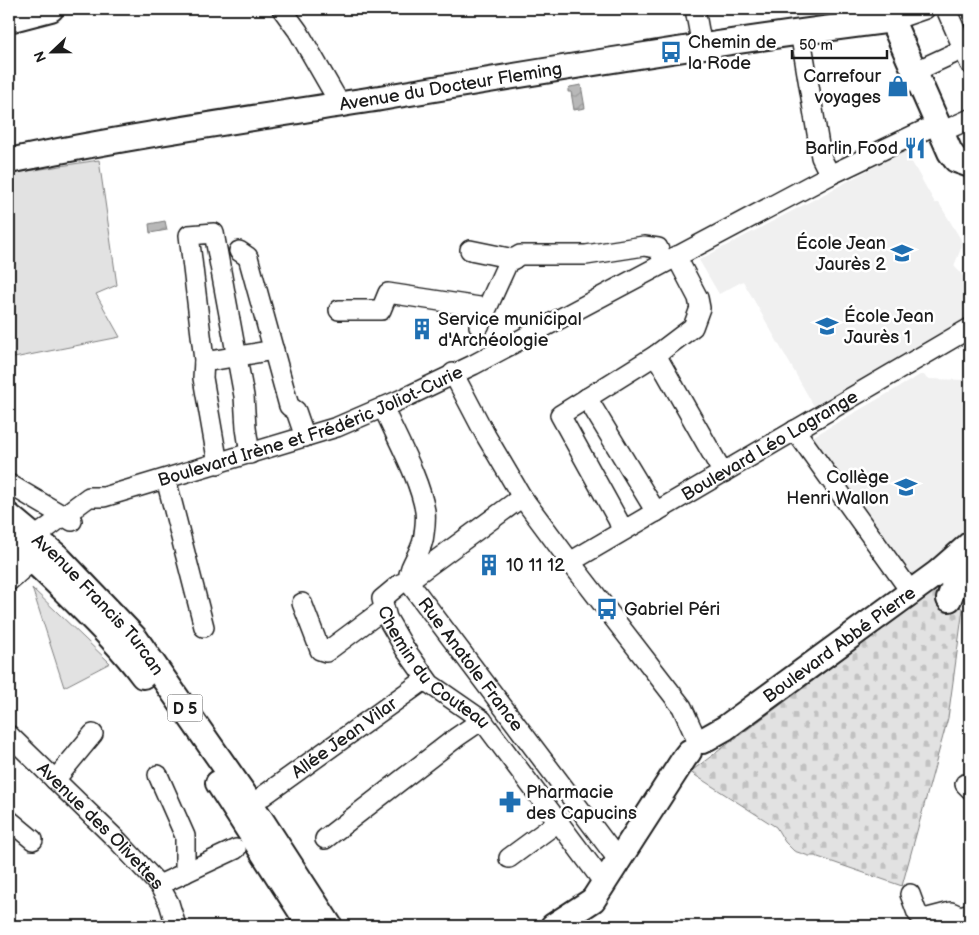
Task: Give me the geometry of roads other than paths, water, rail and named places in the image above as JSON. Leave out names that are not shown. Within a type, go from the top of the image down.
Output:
[{"type":"main road","points":[[9,20],[50,9]]},
{"type":"main road","points":[[890,15],[950,152],[956,160],[970,166]]},
{"type":"main road","name":"Avenue du Docteur Fleming","points":[[9,161],[340,104],[800,32],[890,15]]},
{"type":"main road","name":"Avenue Francis Turcan","points":[[9,516],[21,553],[45,571],[126,654],[204,762],[310,926]]},
{"type":"main road","name":"Boulevard Abbé Pierre","points":[[553,926],[594,900],[696,743],[725,728],[937,574],[970,544]]},
{"type":"main road","name":"Avenue Francis Turcan","points":[[21,553],[90,590],[136,640],[236,781],[330,926]]},
{"type":"main road","points":[[917,588],[935,581],[942,582],[948,591],[949,599],[970,554]]},
{"type":"street","points":[[282,9],[298,30],[340,104]]},
{"type":"street","points":[[695,9],[702,47]]},
{"type":"street","points":[[890,15],[924,9]]},
{"type":"street","points":[[916,71],[968,53],[946,9]]},
{"type":"street","points":[[800,32],[821,157],[830,175]]},
{"type":"street","name":"Boulevard Irène et Frédéric Joliot-Curie","points":[[9,581],[21,553],[97,497],[218,464],[337,427],[473,365],[830,175],[939,128],[970,119]]},
{"type":"street","points":[[218,464],[203,378],[204,362],[189,235],[214,233],[244,396],[250,454]]},
{"type":"street","points":[[479,326],[508,262],[520,255],[586,255],[644,246],[658,248],[670,259],[698,298],[700,308],[693,327],[656,354],[560,415],[618,520],[622,531]]},
{"type":"street","points":[[470,250],[514,259]]},
{"type":"street","points":[[239,251],[248,256],[289,406],[296,411],[305,437]]},
{"type":"street","points":[[339,310],[381,310],[388,293],[486,308]]},
{"type":"street","name":"Boulevard Léo Lagrange","points":[[571,563],[622,531],[970,328]]},
{"type":"street","points":[[204,362],[274,350]]},
{"type":"street","points":[[656,354],[723,473]]},
{"type":"street","points":[[453,373],[486,436],[522,497],[682,707],[696,743]]},
{"type":"street","points":[[587,398],[656,512]]},
{"type":"street","name":"Chemin du Couteau","points":[[383,407],[420,490],[425,512],[424,537],[418,554],[409,570],[408,581],[400,584],[382,599],[384,609],[405,649],[426,679],[430,684],[482,720],[604,884]]},
{"type":"street","points":[[795,430],[917,588]]},
{"type":"street","points":[[166,479],[204,627]]},
{"type":"street","points":[[9,484],[68,518]]},
{"type":"street","points":[[32,497],[56,499],[97,497]]},
{"type":"street","name":"Rue Anatole France","points":[[522,497],[408,581],[619,861]]},
{"type":"street","points":[[302,603],[320,650],[326,652],[384,609]]},
{"type":"street","name":"Allée Jean Vilar","points":[[263,796],[426,679]]},
{"type":"street","points":[[325,839],[457,737],[482,720]]},
{"type":"street","points":[[55,780],[93,734]]},
{"type":"street","name":"Avenue des Olivettes","points":[[9,735],[120,842],[159,885],[170,903],[176,926]]},
{"type":"street","points":[[158,776],[185,836],[185,873]]},
{"type":"street","points":[[9,820],[33,840]]},
{"type":"street","points":[[509,858],[558,822]]},
{"type":"street","points":[[159,885],[236,849]]},
{"type":"street","points":[[910,894],[917,913],[924,919],[951,912],[960,916],[970,913]]},
{"type":"water","points":[[581,85],[585,108],[574,110],[571,92],[568,92],[568,89]]},
{"type":"water","points":[[165,221],[167,230],[150,233],[149,224]]},
{"type":"place","name":"Chemin de la Rode","points":[[671,52]]},
{"type":"place","name":"Carrefour voyages","points":[[898,86]]},
{"type":"place","name":"Barlin Food","points":[[915,148]]},
{"type":"place","name":"École Jean Jaurès 2","points":[[902,253]]},
{"type":"place","name":"École Jean Jaurès 1","points":[[827,326]]},
{"type":"place","name":"Service municipal d'Archéologie","points":[[422,329]]},
{"type":"place","name":"Collège Henri Wallon","points":[[906,487]]},
{"type":"place","name":"10 11 12","points":[[489,565]]},
{"type":"place","name":"Gabriel Péri","points":[[607,609]]},
{"type":"place","name":"Pharmacie des Capucins","points":[[510,802]]}]
